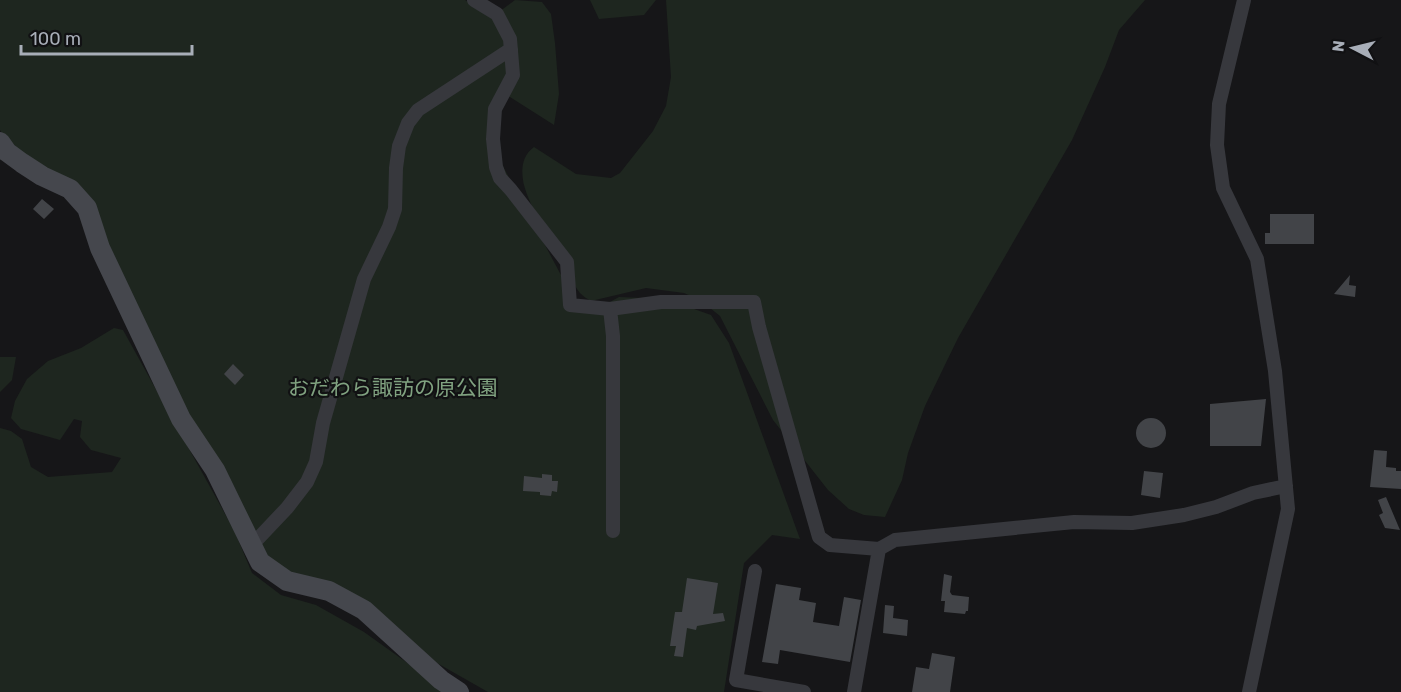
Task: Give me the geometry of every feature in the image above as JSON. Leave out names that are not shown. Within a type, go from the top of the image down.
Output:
[{"type":"street","points":[[474,0],[497,14],[510,39],[513,75],[495,109],[493,139],[496,168],[500,178],[512,190],[567,262],[570,305],[610,309],[661,302],[754,302],[759,327],[819,537],[830,545],[879,549],[895,540],[1074,522],[1132,523],[1184,515],[1216,507],[1253,493],[1286,486]]},
{"type":"street","points":[[1244,0],[1218,104],[1217,146],[1223,188],[1257,259],[1275,371],[1288,509],[1249,692]]},
{"type":"street","points":[[252,545],[287,508],[307,482],[316,462],[323,423],[364,279],[389,227],[395,209],[399,147],[408,123],[418,110],[511,49]]},
{"type":"street","points":[[0,142],[7,152],[22,163],[70,189],[87,208],[100,248],[181,419],[215,470],[260,562],[287,582],[329,591],[364,610],[441,680],[459,692]]},
{"type":"street","points":[[610,309],[613,336],[613,531]]},
{"type":"street","points":[[854,692],[879,549]]},
{"type":"street","points":[[755,571],[736,681],[804,692]]},
{"type":"green space","name":"おだわら諏訪の原公園","points":[[0,0],[465,0],[492,17],[515,0],[542,2],[551,14],[555,43],[559,94],[554,125],[499,90],[497,155],[578,307],[601,307],[619,297],[666,299],[711,315],[729,343],[800,539],[772,535],[744,563],[724,692],[488,692],[437,663],[378,615],[289,575],[267,559],[216,485],[92,208],[12,149],[0,130]]},
{"type":"green space","points":[[590,0],[656,0],[644,15],[599,19]]},
{"type":"green space","points":[[666,0],[1145,0],[1119,30],[1072,140],[958,338],[925,406],[908,453],[902,480],[885,517],[864,515],[849,509],[828,490],[773,420],[720,316],[700,300],[684,293],[646,288],[591,301],[580,293],[547,238],[525,190],[522,170],[525,158],[534,147],[576,174],[611,178],[620,173],[653,131],[666,106],[671,77]]},
{"type":"green space","points":[[114,328],[123,330],[234,530],[252,573],[281,595],[316,605],[364,632],[448,692],[0,692],[0,428],[11,431],[22,439],[31,467],[48,477],[112,472],[121,458],[91,450],[80,437],[82,421],[74,419],[60,440],[21,429],[11,418],[15,401],[27,379],[48,361],[81,348]]},
{"type":"green space","points":[[0,357],[16,357],[12,380],[0,392]]},
{"type":"building","points":[[42,199],[54,209],[44,219],[33,209]]},
{"type":"building","points":[[1270,214],[1314,214],[1314,244],[1265,244],[1265,233],[1270,233]]},
{"type":"building","points":[[1350,275],[1349,285],[1356,286],[1355,297],[1334,294]]},
{"type":"building","points":[[233,364],[244,375],[235,385],[224,374]]},
{"type":"building","points":[[1266,399],[1261,446],[1210,446],[1210,404]]},
{"type":"building","points":[[1151,418],[1157,419],[1165,427],[1165,439],[1157,447],[1151,448],[1145,447],[1137,439],[1136,433],[1137,427],[1145,419]]},
{"type":"building","points":[[1374,450],[1387,451],[1386,467],[1401,471],[1401,489],[1370,487]]},
{"type":"building","points":[[1144,471],[1163,473],[1160,498],[1141,495]]},
{"type":"building","points":[[542,474],[552,475],[552,481],[558,481],[557,492],[552,491],[551,496],[540,495],[540,492],[523,491],[524,476],[542,478]]},
{"type":"building","points":[[1386,497],[1400,530],[1385,528],[1379,515],[1383,513],[1378,500]]},
{"type":"building","points":[[944,574],[952,576],[950,592],[952,595],[969,597],[968,611],[965,614],[944,612],[945,601],[941,601]]},
{"type":"building","points":[[687,578],[718,583],[713,614],[723,613],[725,621],[697,626],[696,630],[687,628],[683,657],[674,656],[676,646],[670,646],[675,612],[682,612]]},
{"type":"building","points":[[776,584],[801,588],[799,600],[816,603],[813,622],[839,626],[844,597],[861,600],[850,662],[780,650],[778,664],[762,662]]},
{"type":"building","points":[[885,605],[894,606],[893,618],[908,620],[907,636],[883,633]]},
{"type":"building","points":[[932,653],[955,657],[950,692],[912,692],[916,667],[929,669]]}]
